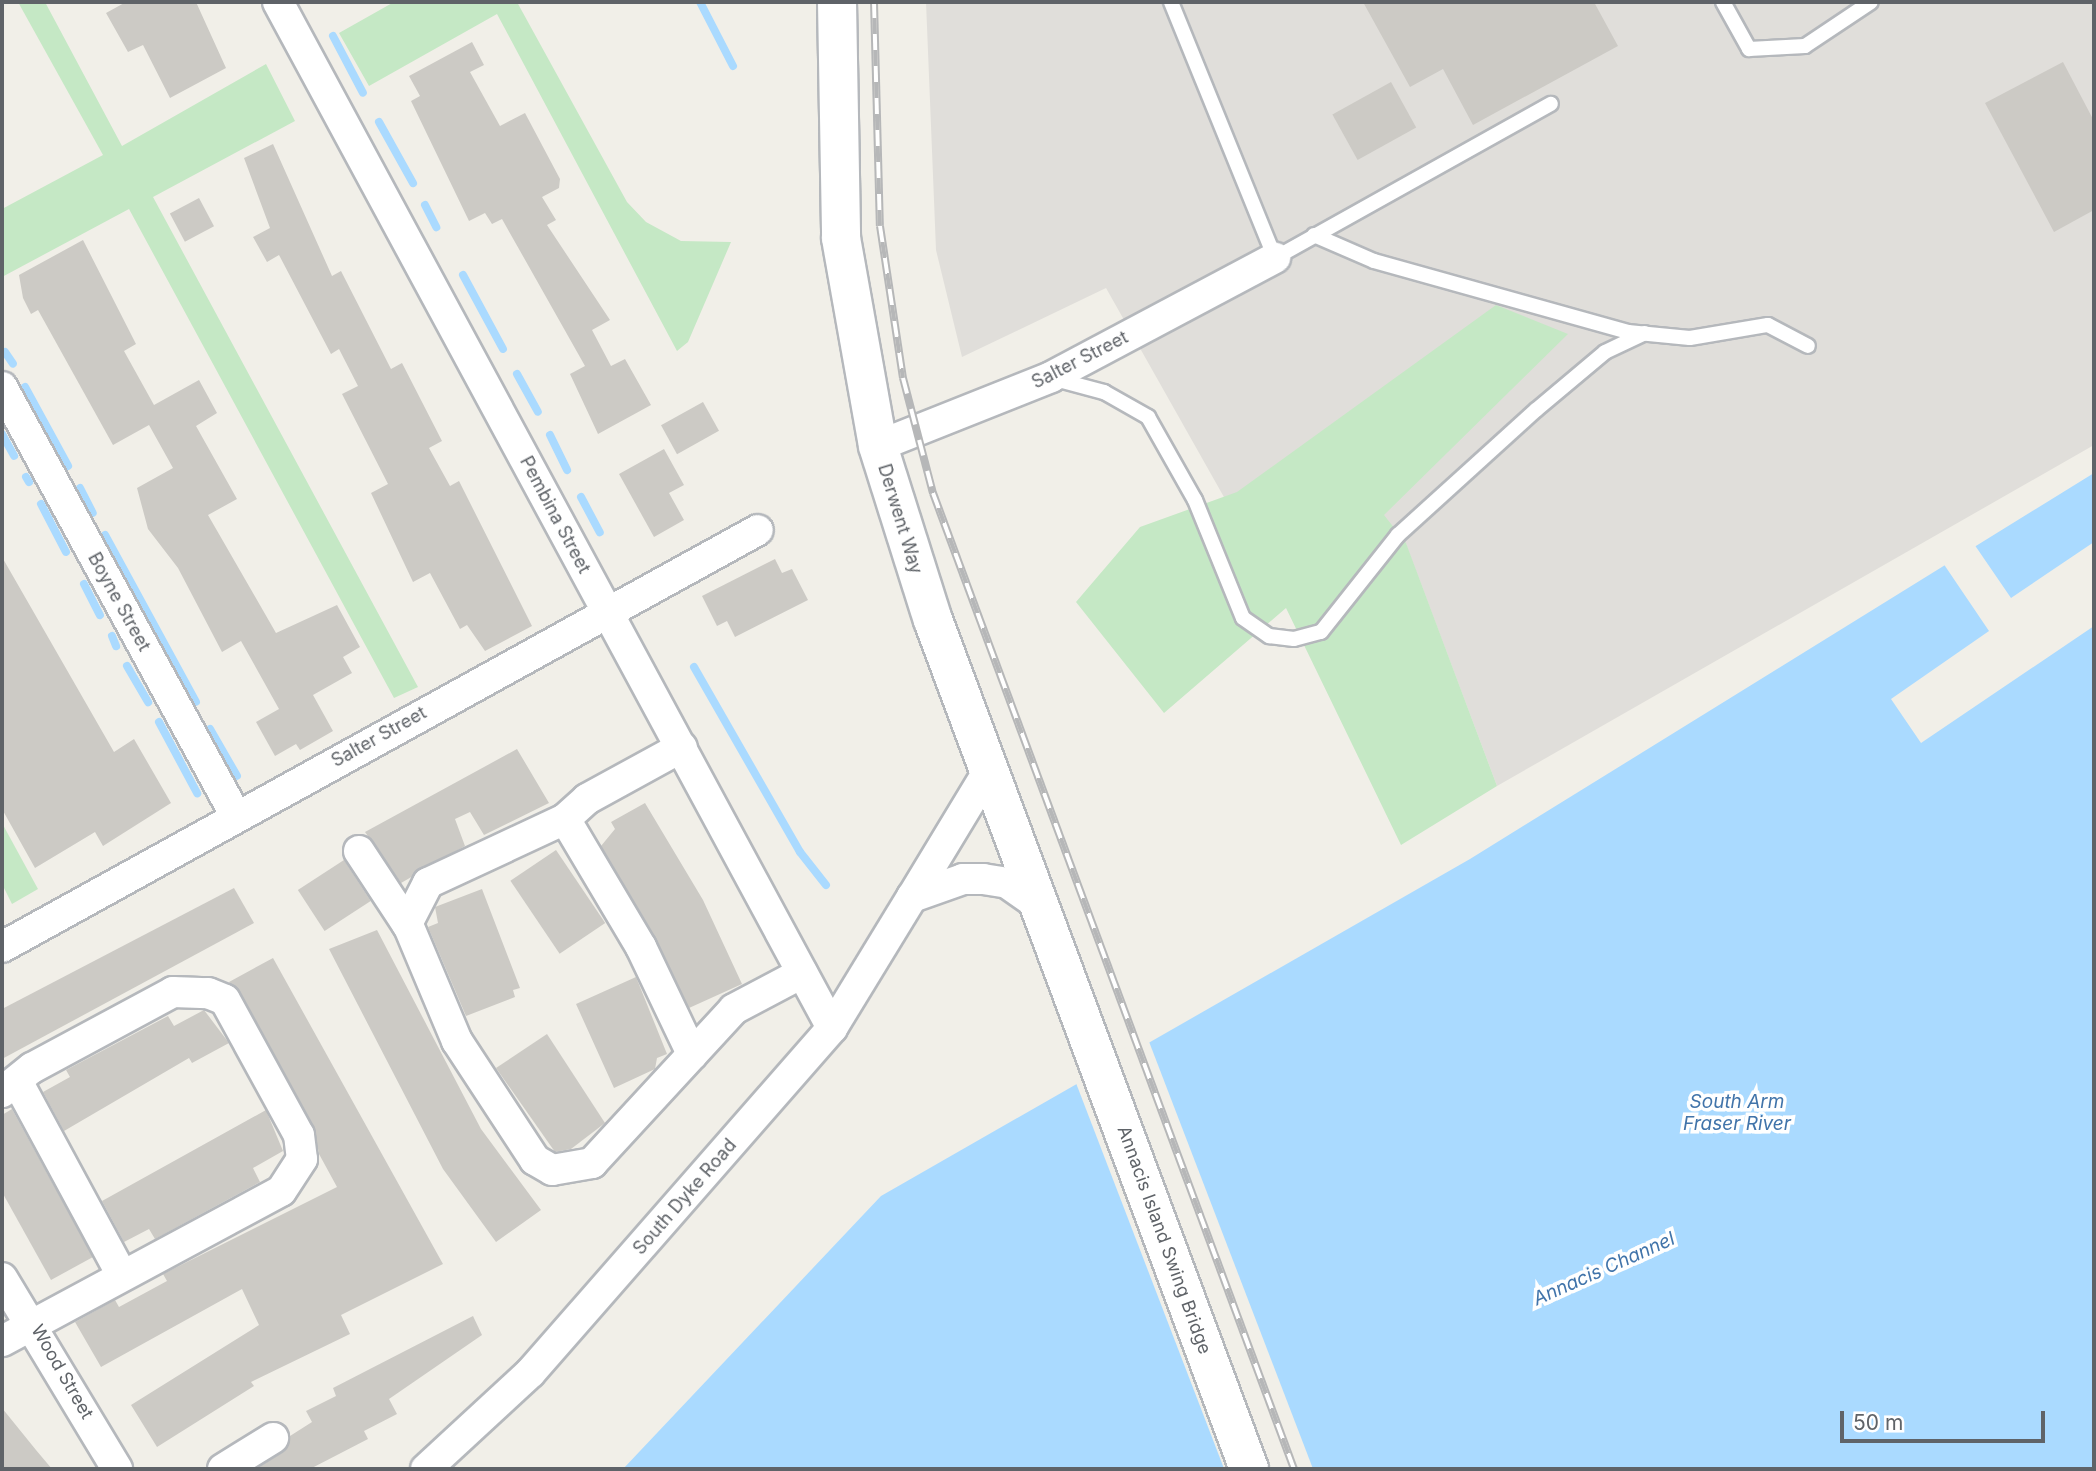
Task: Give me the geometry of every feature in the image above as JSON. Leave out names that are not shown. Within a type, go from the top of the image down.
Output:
[{"type":"main road","name":"Derwent Way","points":[[837,2],[841,238],[878,446],[904,539],[1079,1011]]},
{"type":"main road","name":"Annacis Island Swing Bridge","points":[[1079,1011],[1249,1469]]},
{"type":"street","name":"Pembina Street","points":[[278,2],[832,1028]]},
{"type":"street","name":"Salter Street","points":[[878,446],[1051,377],[1275,258]]},
{"type":"street","name":"Boyne Street","points":[[2,387],[236,816]]},
{"type":"street","name":"Salter Street","points":[[2,947],[606,610],[758,530]]},
{"type":"street","points":[[407,924],[428,883],[565,819],[587,799],[682,747]]},
{"type":"street","name":"South Dyke Road","points":[[426,1469],[530,1373],[832,1028],[989,770]]},
{"type":"street","points":[[565,819],[641,947],[692,1054]]},
{"type":"street","points":[[359,851],[407,924],[457,1041],[535,1160],[552,1170],[592,1163],[734,1009],[802,973]]},
{"type":"street","points":[[912,897],[963,879],[983,879],[1007,883],[1040,906]]},
{"type":"street","points":[[2,1340],[121,1273],[281,1191],[302,1159],[299,1135],[225,1000],[208,993],[173,992],[9,1086],[121,1273]]},
{"type":"street","name":"Wood Street","points":[[2,1278],[33,1322],[117,1469]]},
{"type":"street","points":[[223,1469],[273,1438]]},
{"type":"lane","points":[[1171,2],[1275,258],[1551,104]]},
{"type":"lane","points":[[1723,2],[1749,49],[1805,46],[1871,2]]},
{"type":"lane","points":[[1314,235],[1374,261],[1645,333],[1690,338],[1769,325],[1808,346]]},
{"type":"lane","points":[[1051,377],[1104,392],[1147,417],[1195,500],[1243,618],[1269,636],[1294,639],[1321,632],[1398,535],[1536,410],[1605,352],[1645,333]]},
{"type":"shaded area","points":[[926,2],[2094,2],[2094,445],[1497,786],[1406,544],[1286,607],[1106,288],[962,357],[936,250]]},
{"type":"green space","points":[[18,2],[45,2],[122,146],[266,64],[295,121],[153,197],[418,687],[394,698],[129,209],[2,277],[2,209],[103,155]]},
{"type":"green space","points":[[394,2],[517,2],[627,202],[646,222],[681,241],[731,242],[688,342],[677,351],[497,14],[369,86],[339,33]]},
{"type":"green space","points":[[1496,305],[1568,334],[1384,515],[1406,543],[1497,786],[1401,845],[1286,608],[1164,713],[1076,602],[1140,527],[1237,492]]},
{"type":"green space","points":[[2,823],[38,889],[12,904],[2,884]]},
{"type":"water","name":"South Arm Fraser River","points":[[2094,473],[2094,1469],[623,1469],[881,1196],[1470,859]]},
{"type":"pier","points":[[2094,542],[2094,626],[1921,743],[1891,699],[1989,631],[1943,563],[1974,544],[2011,598]]},
{"type":"pier","points":[[1148,1039],[1312,1468],[1224,1469],[1071,1069]]},
{"type":"building","points":[[126,2],[196,2],[226,68],[170,98],[143,45],[128,52],[106,13]]},
{"type":"building","points":[[1363,2],[1594,2],[1618,46],[1473,125],[1443,69],[1410,87]]},
{"type":"building","points":[[472,42],[484,65],[470,72],[500,126],[525,113],[560,179],[559,188],[542,197],[556,220],[547,225],[610,320],[592,330],[611,366],[625,359],[651,405],[598,434],[570,374],[585,366],[502,219],[492,224],[485,213],[469,221],[411,101],[420,96],[409,76]]},
{"type":"building","points":[[2063,62],[2094,121],[2094,210],[2054,232],[1985,103]]},
{"type":"building","points":[[1391,82],[1416,127],[1358,160],[1332,114]]},
{"type":"building","points":[[273,144],[332,276],[341,271],[391,369],[402,363],[442,441],[429,448],[450,486],[459,481],[532,626],[485,651],[467,625],[460,629],[430,573],[413,582],[371,493],[388,484],[342,394],[358,386],[339,349],[331,354],[279,255],[267,262],[253,237],[270,228],[244,158]]},
{"type":"building","points":[[199,198],[214,226],[185,242],[170,213]]},
{"type":"building","points":[[83,240],[136,344],[124,351],[154,405],[199,380],[217,413],[196,426],[237,499],[208,515],[276,633],[337,605],[360,647],[343,657],[352,673],[313,695],[333,731],[300,750],[296,744],[275,756],[256,722],[279,709],[241,641],[222,652],[178,568],[148,529],[137,488],[173,468],[149,425],[113,445],[38,310],[31,314],[23,298],[19,275]]},
{"type":"building","points":[[703,402],[719,431],[677,454],[661,425]]},
{"type":"building","points":[[664,449],[684,485],[669,493],[684,520],[654,537],[619,474]]},
{"type":"building","points":[[2,557],[114,752],[134,739],[171,803],[103,846],[95,832],[35,868],[2,809]]},
{"type":"building","points":[[775,559],[782,573],[792,569],[808,600],[735,637],[727,621],[717,626],[702,596]]},
{"type":"building","points":[[517,749],[549,803],[484,835],[470,812],[455,819],[465,846],[401,883],[365,832]]},
{"type":"building","points":[[645,803],[703,900],[742,984],[689,1008],[601,846],[615,829],[611,822]]},
{"type":"building","points":[[556,850],[605,923],[560,954],[510,881]]},
{"type":"building","points":[[344,860],[371,901],[325,931],[298,890]]},
{"type":"building","points":[[234,888],[254,923],[2,1059],[2,1009]]},
{"type":"building","points":[[482,889],[520,988],[513,990],[515,997],[466,1016],[428,927],[438,923],[435,907]]},
{"type":"building","points":[[377,930],[481,1129],[541,1210],[496,1242],[443,1169],[329,949]]},
{"type":"building","points":[[273,958],[443,1264],[341,1315],[350,1334],[251,1382],[254,1386],[157,1447],[131,1405],[259,1325],[242,1289],[101,1367],[75,1322],[115,1300],[119,1307],[167,1281],[163,1274],[337,1187],[319,1154],[314,1127],[229,982]]},
{"type":"building","points":[[636,977],[667,1054],[657,1058],[655,1069],[614,1088],[576,1004]]},
{"type":"building","points":[[204,1010],[229,1043],[192,1063],[189,1058],[64,1131],[43,1092],[70,1077],[66,1070],[168,1016],[174,1026]]},
{"type":"building","points":[[547,1034],[605,1123],[571,1149],[555,1152],[496,1068]]},
{"type":"building","points":[[12,1109],[93,1257],[51,1280],[2,1192],[2,1115]]},
{"type":"building","points":[[266,1110],[283,1151],[253,1168],[260,1182],[155,1239],[149,1229],[124,1242],[102,1201]]},
{"type":"building","points":[[473,1316],[482,1335],[389,1399],[397,1414],[364,1431],[368,1439],[310,1469],[256,1469],[283,1452],[290,1436],[312,1422],[306,1411],[336,1396],[333,1388]]},
{"type":"building","points":[[2,1408],[36,1450],[52,1469],[2,1469]]},
{"type":"waterway","points":[[700,2],[733,66]]},
{"type":"waterway","points":[[333,36],[363,93]]},
{"type":"waterway","points":[[379,122],[413,183]]},
{"type":"waterway","points":[[425,205],[436,227]]},
{"type":"waterway","points":[[463,275],[503,349]]},
{"type":"waterway","points":[[5,352],[13,364]]},
{"type":"waterway","points":[[517,374],[538,412]]},
{"type":"waterway","points":[[25,387],[68,466]]},
{"type":"waterway","points":[[2,434],[14,456]]},
{"type":"waterway","points":[[550,435],[567,470]]},
{"type":"waterway","points":[[26,477],[29,482]]},
{"type":"waterway","points":[[80,488],[93,513]]},
{"type":"waterway","points":[[581,497],[600,532]]},
{"type":"waterway","points":[[41,504],[66,552]]},
{"type":"waterway","points":[[105,535],[196,702]]},
{"type":"waterway","points":[[84,584],[100,615]]},
{"type":"waterway","points":[[112,636],[116,646]]},
{"type":"waterway","points":[[127,666],[148,702]]},
{"type":"waterway","points":[[694,667],[800,852],[826,885]]},
{"type":"waterway","points":[[159,722],[197,793]]},
{"type":"waterway","points":[[210,729],[237,776]]},
{"type":"railway","points":[[874,2],[880,226],[903,378],[933,493],[1294,1469]]},
{"type":"water label","name":"Annacis Channel","points":[[1604,1269]]}]
